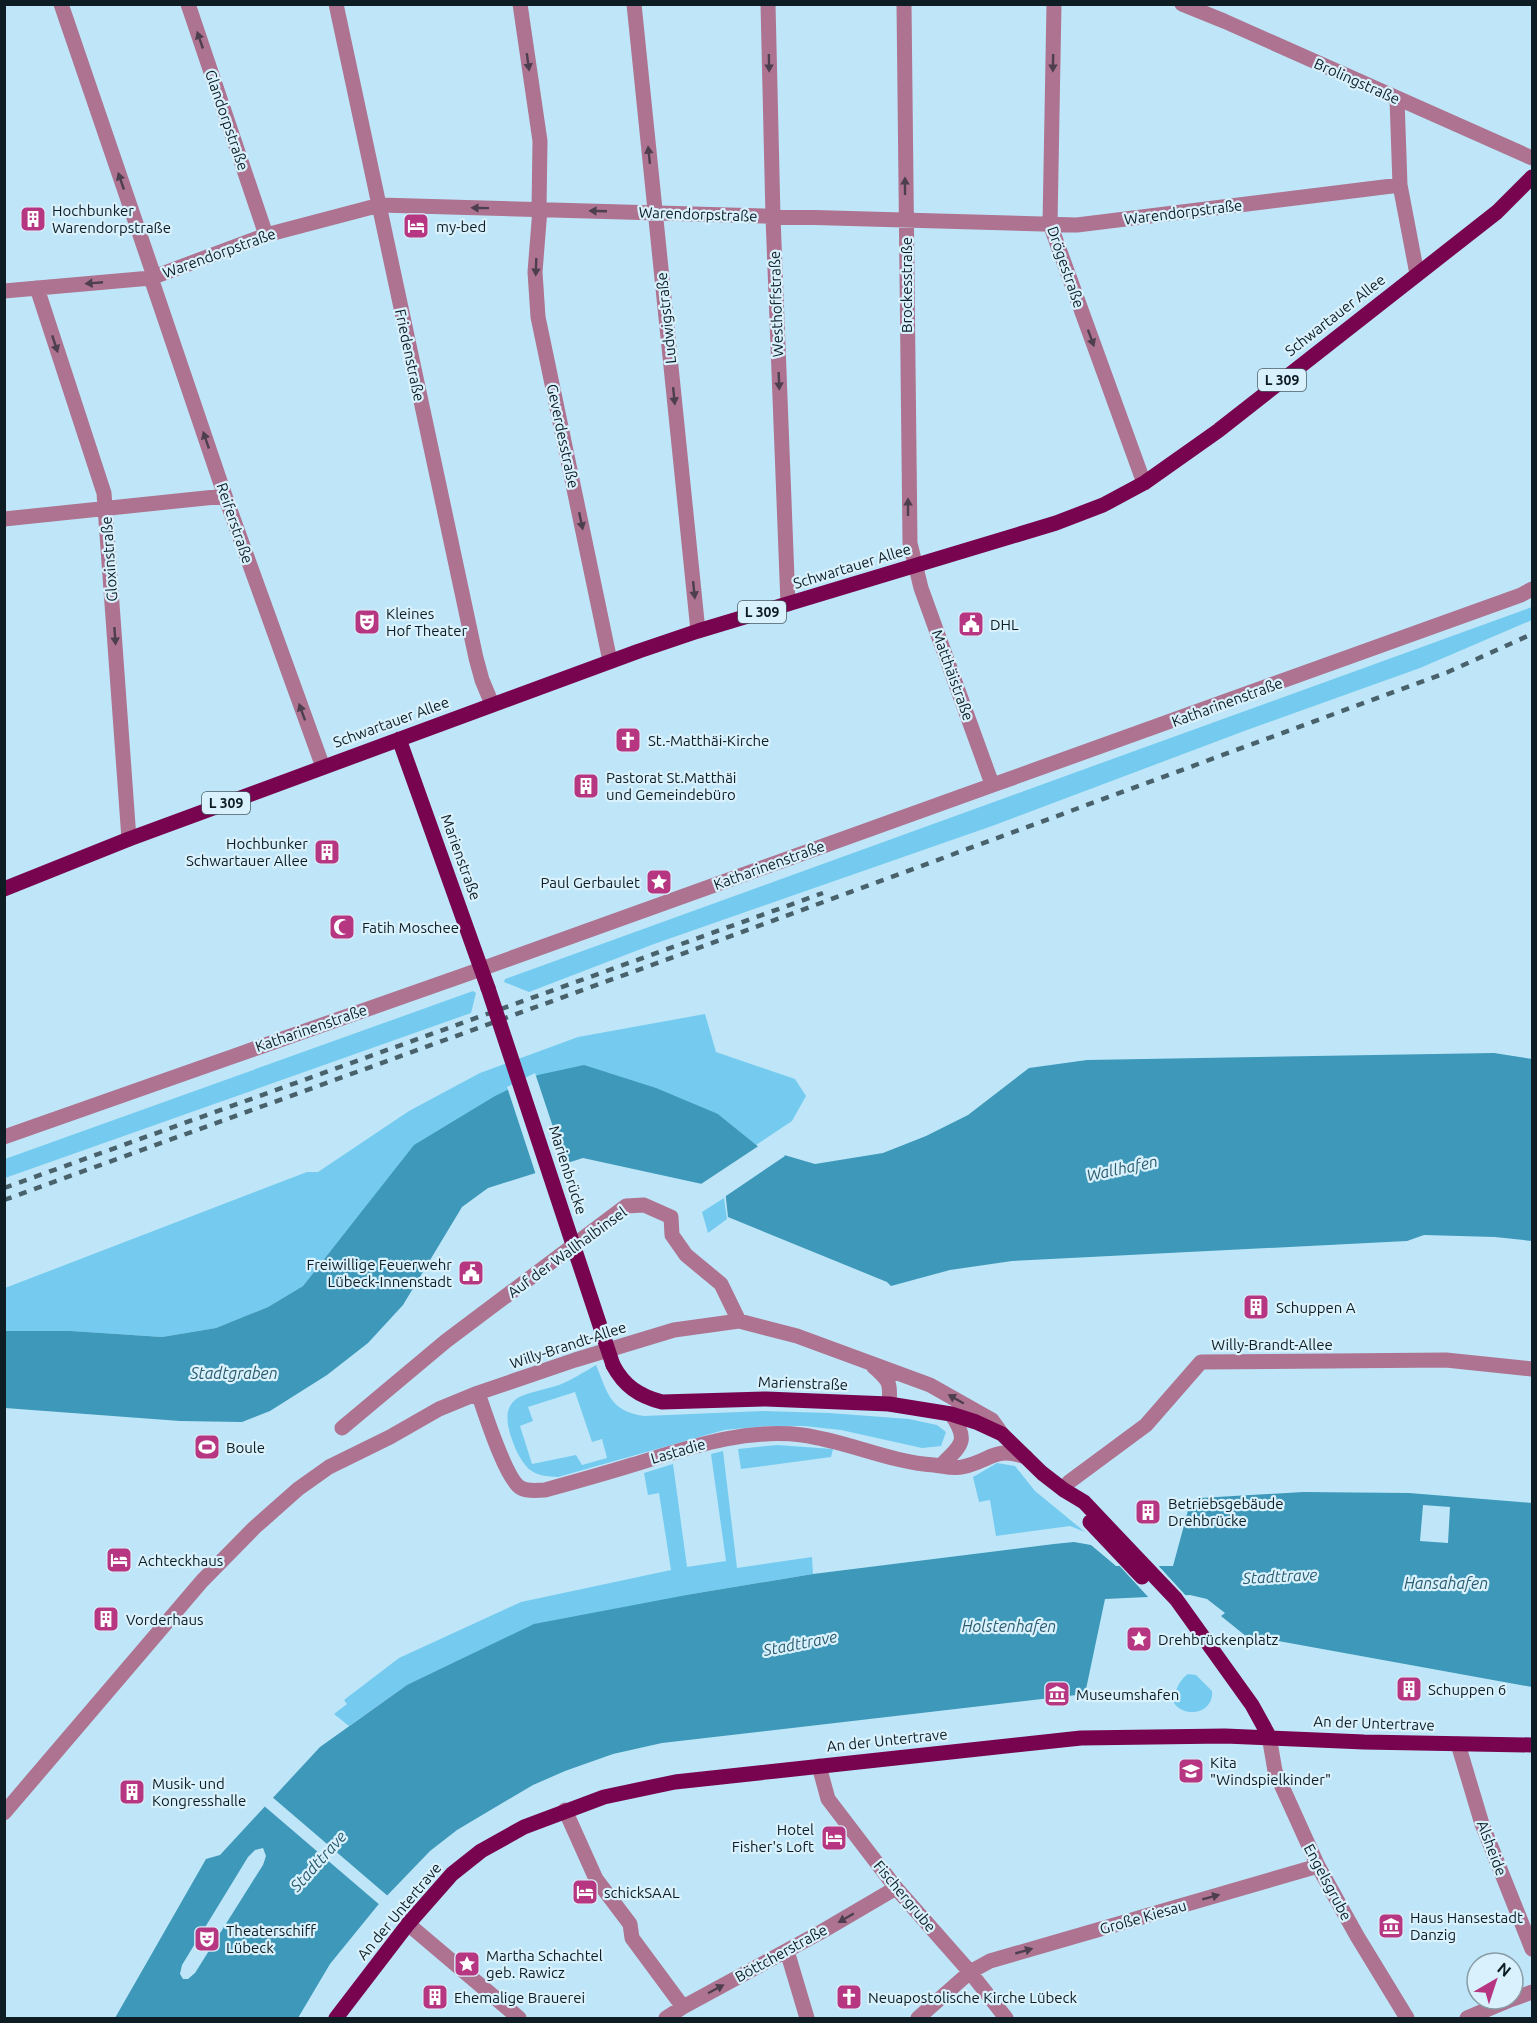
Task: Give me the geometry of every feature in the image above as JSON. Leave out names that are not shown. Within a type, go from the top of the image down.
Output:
[{"type":"main road","name":"Schwartauer Allee","points":[[4,889],[129,839],[492,704],[698,631],[1056,523],[1102,505],[1144,483],[1219,430],[1497,212],[1533,177]]},
{"type":"main road","name":"Marienstraße","points":[[399,739],[488,988]]},
{"type":"main road","name":"Marienbrücke","points":[[488,988],[613,1365]]},
{"type":"main road","name":"Marienstraße","points":[[613,1365],[627,1386],[650,1399],[662,1402],[766,1399],[889,1404],[951,1414],[1002,1434]]},
{"type":"main road","name":"Willy-Brandt-Allee","points":[[1002,1434],[1064,1490],[1078,1509],[1109,1534],[1170,1599],[1202,1636],[1252,1705],[1269,1736]]},
{"type":"main road","name":"An der Untertrave","points":[[336,2019],[408,1924],[452,1874],[481,1851],[524,1827],[604,1797],[675,1782],[1081,1738],[1269,1736],[1364,1742],[1533,1745]]},
{"type":"street","name":"Reiferstraße","points":[[61,4],[225,496],[323,767]]},
{"type":"street","name":"Glandorpstraße","points":[[188,4],[266,235]]},
{"type":"street","name":"Friedenstraße","points":[[336,4],[476,658],[492,704]]},
{"type":"street","name":"Geverdesstraße","points":[[520,4],[540,141],[540,209],[535,272],[538,317],[610,662]]},
{"type":"street","name":"Ludwigstraße","points":[[634,4],[698,631]]},
{"type":"street","name":"Westhoffstraße","points":[[768,4],[773,217],[788,604]]},
{"type":"street","name":"Brockesstraße","points":[[904,4],[908,522],[914,565]]},
{"type":"street","name":"Drögestraße","points":[[1054,4],[1050,224],[1144,483]]},
{"type":"street","name":"Brolingstraße","points":[[1182,4],[1533,158]]},
{"type":"street","points":[[1397,99],[1400,185],[1417,274]]},
{"type":"street","name":"Warendorpstraße","points":[[4,291],[152,277],[266,235],[380,205],[1077,225],[1400,185]]},
{"type":"street","name":"Gloxinstraße","points":[[37,288],[104,493],[129,839]]},
{"type":"street","points":[[4,519],[225,496]]},
{"type":"street","name":"Matthäistraße","points":[[914,565],[992,784]]},
{"type":"street","name":"Katharinenstraße","points":[[4,1137],[482,969],[1273,685],[1533,589]]},
{"type":"street","name":"Auf der Wallhalbinsel","points":[[342,1428],[446,1341],[626,1206],[644,1205],[671,1217],[672,1235],[686,1255],[721,1284],[739,1322]]},
{"type":"street","name":"Willy-Brandt-Allee","points":[[4,1813],[202,1581],[254,1528],[329,1467],[390,1437],[439,1409],[478,1394],[575,1360],[674,1330],[739,1322],[797,1336],[930,1385],[992,1420],[1002,1434]]},
{"type":"street","name":"Willy-Brandt-Allee","points":[[1064,1490],[1069,1482],[1146,1425],[1201,1362],[1425,1360],[1533,1369]]},
{"type":"street","name":"Willy-Brandt-Allee","points":[[868,1362],[885,1376],[890,1384],[889,1404]]},
{"type":"street","name":"Lastadie","points":[[478,1394],[508,1473],[520,1487],[533,1491],[545,1490],[708,1442],[758,1434],[800,1435],[843,1443],[920,1464],[960,1468],[1001,1452],[1026,1457]]},
{"type":"street","points":[[940,1466],[959,1448],[962,1441],[962,1429],[951,1414]]},
{"type":"street","name":"Engelsgrube","points":[[1269,1736],[1275,1771],[1318,1866],[1407,2019]]},
{"type":"street","name":"Alsheide","points":[[1458,1744],[1489,1844],[1533,1949]]},
{"type":"street","name":"Fischergrube","points":[[819,1766],[828,1799],[896,1888],[970,1972],[1006,2019]]},
{"type":"street","points":[[565,1810],[596,1879],[630,1924],[632,1938],[683,2007]]},
{"type":"street","name":"Große Kiesau","points":[[918,2019],[970,1972],[990,1961],[1318,1866]]},
{"type":"street","name":"Böttcherstraße","points":[[666,2019],[683,2007],[787,1951],[896,1888]]},
{"type":"street","points":[[408,1924],[519,2019]]},
{"type":"street","points":[[787,1951],[807,2019]]},
{"type":"street","points":[[1467,2019],[1485,2011]]},
{"type":"shaded area","points":[[1532,607],[1532,620],[1420,668],[992,826],[654,944],[529,992],[504,982],[505,979]]},
{"type":"shaded area","points":[[473,991],[476,993],[471,1013],[5,1178],[5,1159]]},
{"type":"shaded area","points":[[705,1014],[716,1052],[795,1079],[806,1096],[792,1121],[756,1145],[718,1114],[346,1232],[303,1286],[268,1307],[216,1328],[162,1337],[71,1331],[5,1331],[5,1288],[307,1172],[318,1172],[409,1111],[480,1073],[578,1037]]},
{"type":"shaded area","points":[[724,1198],[727,1219],[708,1233],[702,1212]]},
{"type":"shaded area","points":[[596,1365],[612,1400],[633,1414],[644,1416],[763,1411],[829,1413],[909,1419],[937,1425],[946,1432],[941,1446],[922,1448],[841,1430],[804,1426],[767,1426],[724,1430],[558,1477],[533,1472],[521,1459],[512,1440],[507,1418],[511,1405],[519,1398],[559,1385]],"holes":[[[575,1392],[592,1442],[602,1439],[607,1458],[582,1465],[576,1455],[532,1464],[520,1426],[533,1421],[528,1407]]]},
{"type":"shaded area","name":"Boule","points":[[195,1441],[220,1442],[220,1453],[194,1452]]},
{"type":"shaded area","points":[[777,1445],[833,1449],[831,1457],[741,1469],[738,1449]]},
{"type":"shaded area","points":[[723,1451],[737,1568],[812,1557],[813,1574],[692,1594],[407,1685],[349,1726],[334,1714],[347,1704],[344,1700],[399,1658],[521,1602],[671,1570],[659,1493],[648,1495],[644,1473],[673,1464],[687,1567],[726,1561],[711,1454]]},
{"type":"shaded area","points":[[997,1463],[1015,1466],[1035,1491],[1085,1532],[1070,1526],[996,1536],[990,1500],[979,1502],[973,1477]]},
{"type":"shaded area","points":[[1188,1674],[1196,1675],[1212,1691],[1211,1698],[1204,1709],[1185,1711],[1174,1703],[1178,1687]]},
{"type":"water","points":[[1494,1053],[1532,1059],[1532,1241],[1495,1237],[1424,1235],[1407,1241],[1012,1261],[950,1270],[891,1286],[887,1282],[728,1217],[725,1189],[583,1158],[488,1188],[462,1207],[403,1305],[368,1343],[327,1375],[270,1411],[242,1422],[180,1421],[5,1408],[4,1331],[71,1331],[162,1337],[216,1328],[268,1307],[303,1286],[414,1145],[495,1096],[538,1075],[584,1065],[656,1088],[718,1114],[760,1148],[815,1164],[883,1153],[926,1136],[968,1115],[1029,1068],[1087,1060]]},
{"type":"water","name":"Holstenhafen","points":[[1303,1492],[1409,1493],[1532,1503],[1532,1687],[1256,1637],[1252,1641],[1221,1616],[1225,1613],[1207,1599],[1190,1595],[1105,1599],[1085,1694],[662,1743],[613,1754],[533,1785],[457,1830],[430,1851],[378,1905],[330,1964],[298,2018],[115,2018],[206,1859],[220,1855],[320,1747],[407,1685],[534,1624],[813,1574],[1074,1542],[1091,1545],[1116,1566],[1173,1566],[1189,1507],[1200,1498]],"holes":[[[263,1848],[266,1856],[263,1865],[195,1973],[188,1979],[183,1979],[180,1974],[182,1965],[248,1857],[255,1850]]]},
{"type":"pier","points":[[535,1073],[566,1166],[536,1175],[507,1087]]},
{"type":"pier","points":[[760,1145],[782,1152],[785,1156],[723,1198],[722,1192],[698,1186]]},
{"type":"pier","points":[[1423,1505],[1450,1507],[1448,1543],[1420,1541]]},
{"type":"pier","points":[[1115,1561],[1117,1563],[1155,1562],[1188,1598],[1150,1599]]},
{"type":"pier","points":[[271,1796],[389,1897],[381,1906],[263,1805]]},
{"type":"railway","points":[[4,1200],[704,946],[1448,672],[1532,634]]},
{"type":"railway","points":[[4,1188],[823,893]]},
{"type":"place","name":"Hochbunker Warendorpstraße","points":[[33,219]]},
{"type":"place","name":"my-bed","points":[[416,226]]},
{"type":"place","name":"Kleines Hof Theater","points":[[367,622]]},
{"type":"place","name":"DHL","points":[[971,624]]},
{"type":"place","name":"St.-Matthäi-Kirche","points":[[628,740]]},
{"type":"place","name":"Pastorat St.Matthäi und Gemeindebüro","points":[[586,786]]},
{"type":"place","name":"Hochbunker Schwartauer Allee","points":[[327,852]]},
{"type":"place","name":"Paul Gerbaulet","points":[[659,882]]},
{"type":"place","name":"Fatih Moschee","points":[[342,927]]},
{"type":"place","name":"Freiwillige Feuerwehr Lübeck-Innenstadt","points":[[471,1273]]},
{"type":"place","name":"Schuppen A","points":[[1256,1307]]},
{"type":"place","name":"Boule","points":[[207,1447]]},
{"type":"place","name":"Betriebsgebäude Drehbrücke","points":[[1148,1512]]},
{"type":"place","name":"Achteckhaus","points":[[119,1560]]},
{"type":"place","name":"Vorderhaus","points":[[106,1619]]},
{"type":"place","name":"Drehbrückenplatz","points":[[1139,1639]]},
{"type":"place","name":"Schuppen 6","points":[[1409,1689]]},
{"type":"place","name":"Museumshafen","points":[[1057,1694]]},
{"type":"place","name":"Kita \"Windspielkinder\"","points":[[1191,1771]]},
{"type":"place","name":"Musik- und Kongresshalle","points":[[132,1792]]},
{"type":"place","name":"Hotel Fisher's Loft","points":[[834,1838]]},
{"type":"place","name":"schickSAAL","points":[[585,1892]]},
{"type":"place","name":"Haus Hansestadt Danzig","points":[[1391,1926]]},
{"type":"place","name":"Theaterschiff Lübeck","points":[[207,1939]]},
{"type":"place","name":"Martha Schachtel geb. Rawicz","points":[[467,1964]]},
{"type":"place","name":"Ehemalige Brauerei","points":[[435,1997]]},
{"type":"place","name":"Neuapostolische Kirche Lübeck","points":[[849,1997]]},
{"type":"water label","name":"Wallhafen","points":[[1122,1168]]},
{"type":"water label","name":"Stadtgraben","points":[[234,1373]]},
{"type":"water label","name":"Stadttrave","points":[[1280,1576]]},
{"type":"water label","name":"Hansahafen","points":[[1446,1583]]},
{"type":"water label","name":"Stadttrave","points":[[800,1643]]},
{"type":"water label","name":"Stadttrave","points":[[318,1861]]}]
